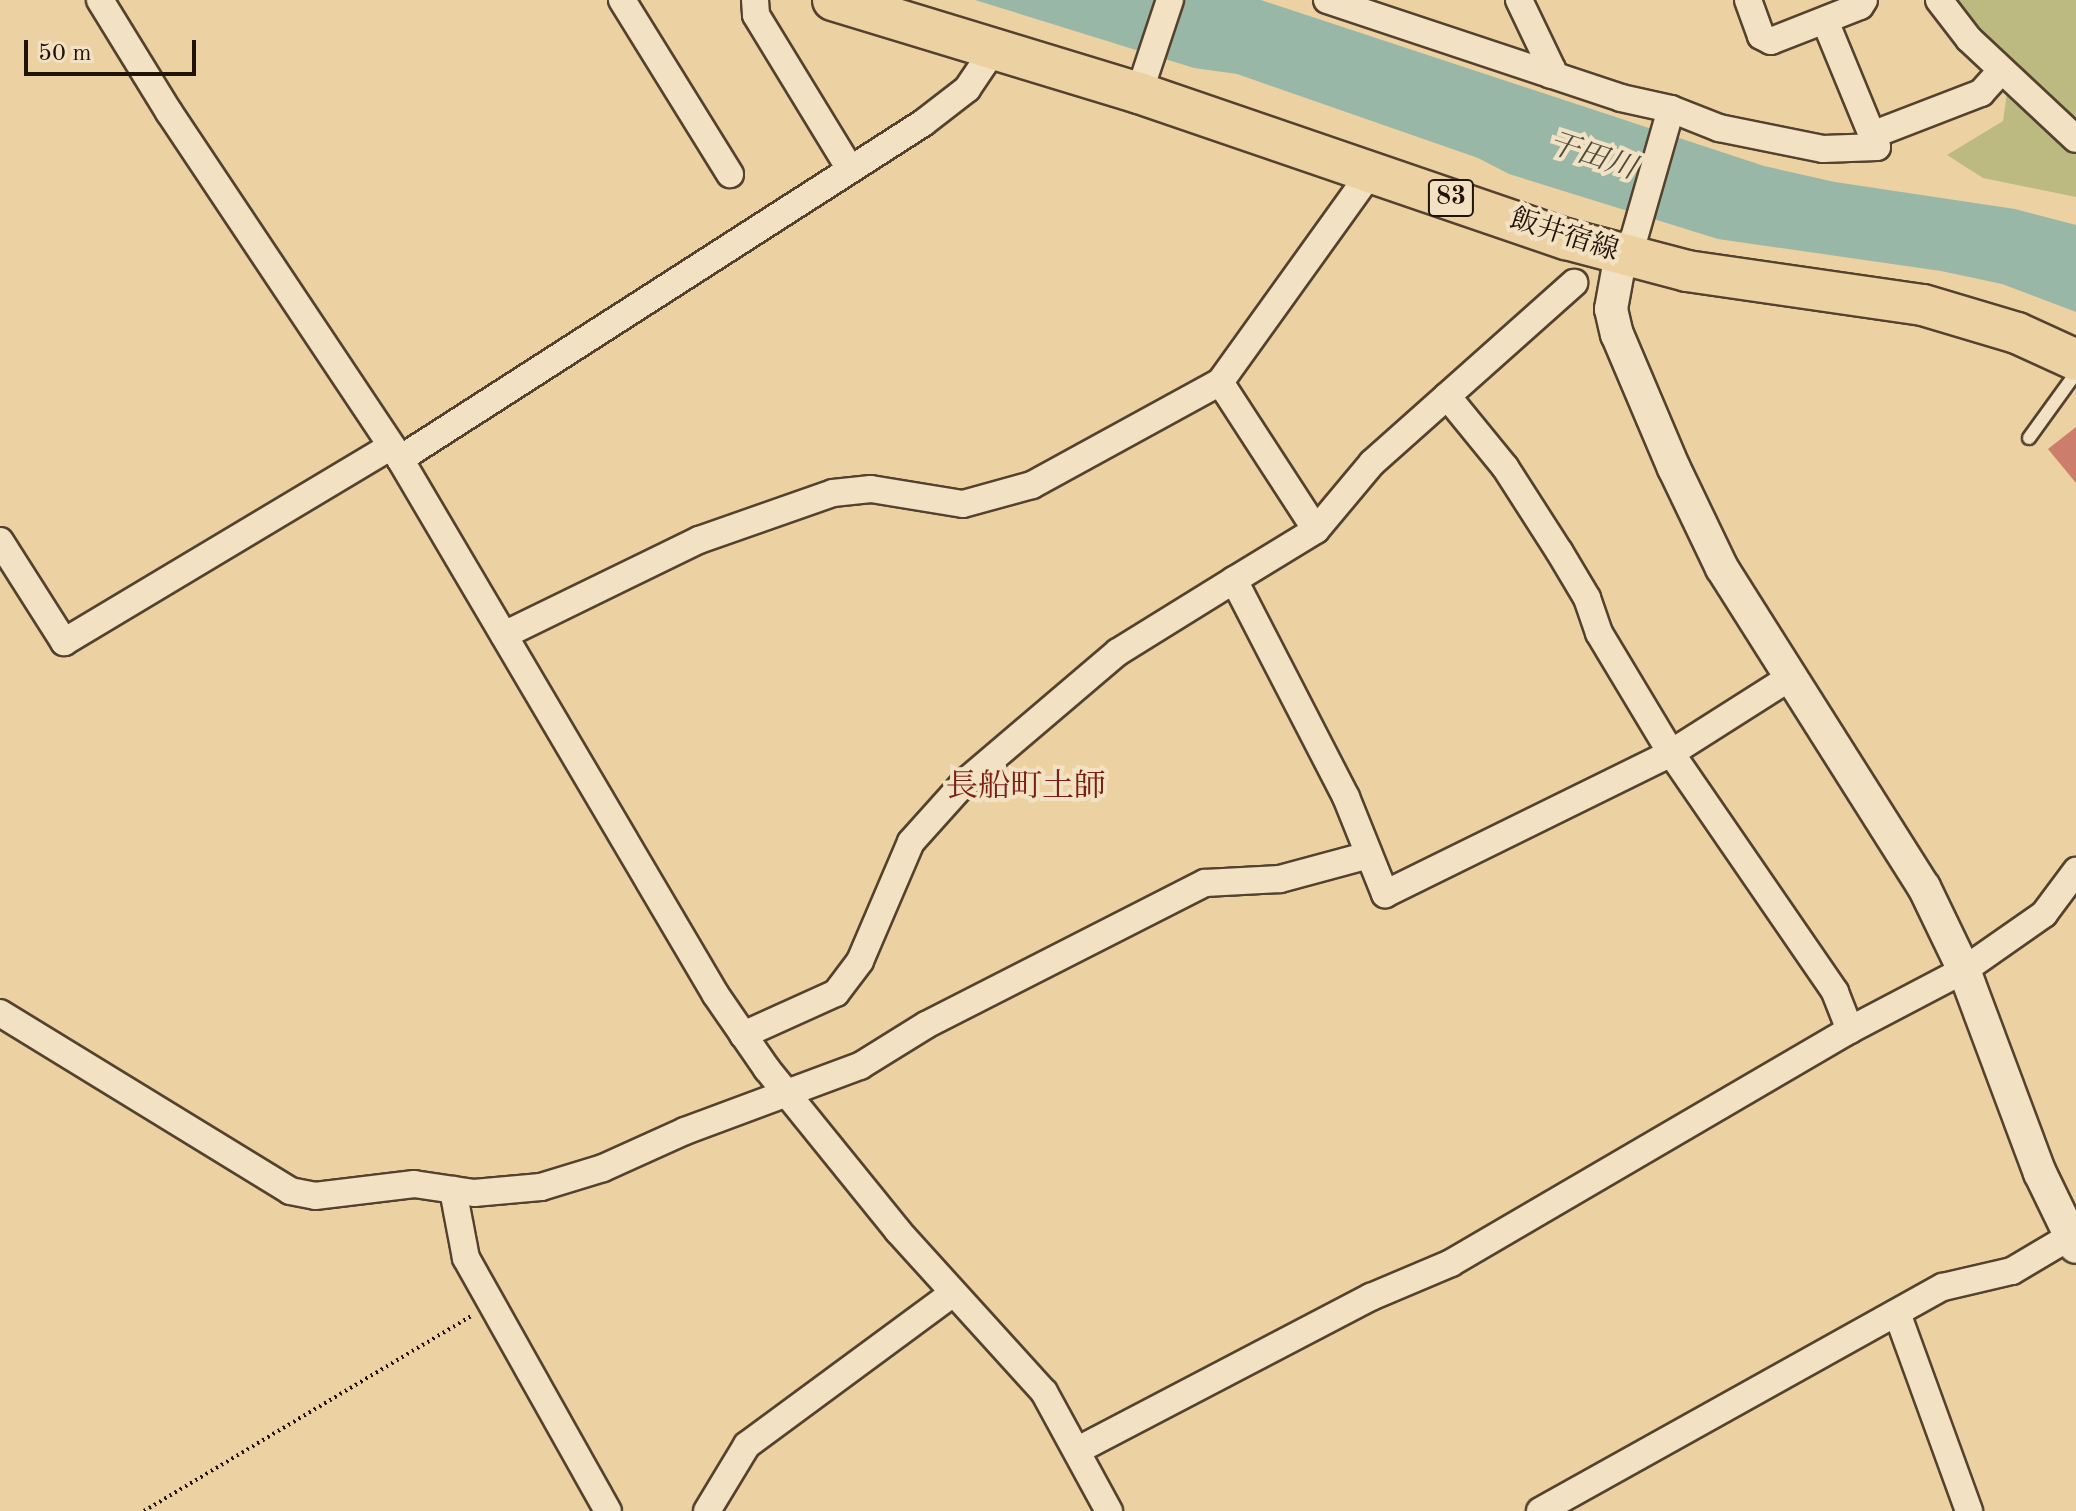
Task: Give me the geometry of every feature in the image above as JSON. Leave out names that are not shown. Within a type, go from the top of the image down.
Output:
[{"type":"main road","name":"飯井宿線","points":[[833,0],[994,49],[1142,83],[1371,172],[1628,246],[1687,271],[1923,305],[2017,333],[2076,360]]},
{"type":"street","points":[[100,0],[169,112],[396,452],[743,1035],[786,1093],[953,1293],[1044,1392],[1109,1511]]},
{"type":"street","points":[[622,0],[730,174]]},
{"type":"street","points":[[755,0],[756,15],[850,169]]},
{"type":"street","points":[[1142,83],[1170,0]]},
{"type":"street","points":[[1327,0],[1669,116],[1823,149],[1877,147],[1825,21]]},
{"type":"street","points":[[1519,0],[1548,59],[1550,75]]},
{"type":"street","points":[[1748,0],[1761,36],[1771,41],[1825,21],[1864,0]]},
{"type":"street","points":[[1939,0],[2001,71],[2076,139]]},
{"type":"street","points":[[0,541],[64,642],[396,452],[850,169],[967,89],[994,49]]},
{"type":"street","points":[[1872,135],[1981,93],[2001,71]]},
{"type":"street","points":[[1540,1511],[1943,1287],[2012,1271],[2074,1239],[2040,1173],[1964,970],[1924,887],[1722,568],[1617,334],[1611,309],[1669,116]]},
{"type":"street","points":[[504,635],[699,540],[833,493],[871,489],[963,504],[1032,485],[1220,382],[1371,172]]},
{"type":"street","points":[[743,1035],[836,993],[860,961],[911,842],[964,783],[1118,652],[1316,530],[1372,463],[1574,283]]},
{"type":"street","points":[[1220,382],[1316,530]]},
{"type":"street","points":[[1447,396],[1505,467],[1559,551],[1587,598],[1599,633],[1671,753],[1835,992],[1850,1030]]},
{"type":"street","points":[[1234,580],[1318,740],[1385,894],[1671,753],[1789,678]]},
{"type":"street","points":[[0,1013],[290,1191],[315,1196],[414,1184],[474,1193],[541,1187],[603,1168],[860,1066],[926,1025],[1205,883],[1280,879],[1369,855]]},
{"type":"street","points":[[1078,1450],[1371,1297],[1451,1263],[1850,1030],[1964,970],[2044,914],[2076,871]]},
{"type":"street","points":[[453,1190],[466,1258],[608,1511]]},
{"type":"street","points":[[707,1511],[747,1445],[953,1293]]},
{"type":"street","points":[[1897,1313],[1969,1511]]},
{"type":"lane","points":[[2029,438],[2076,373]]},
{"type":"path","points":[[144,1511],[441,1331],[491,1307]]},
{"type":"shaded area","points":[[1956,0],[2076,0],[2076,197],[1983,178],[1947,155],[2003,121],[2009,79]]},
{"type":"water","name":"干田川","points":[[975,0],[1261,0],[1764,166],[1835,182],[2015,209],[2076,225],[2076,312],[2002,284],[1941,271],[1718,239],[1509,174],[1478,158],[1237,74],[1194,68]]},
{"type":"building","points":[[2076,427],[2076,483],[2048,449]]},
{"type":"district","name":"長船町土師","points":[[1026,788]]}]
